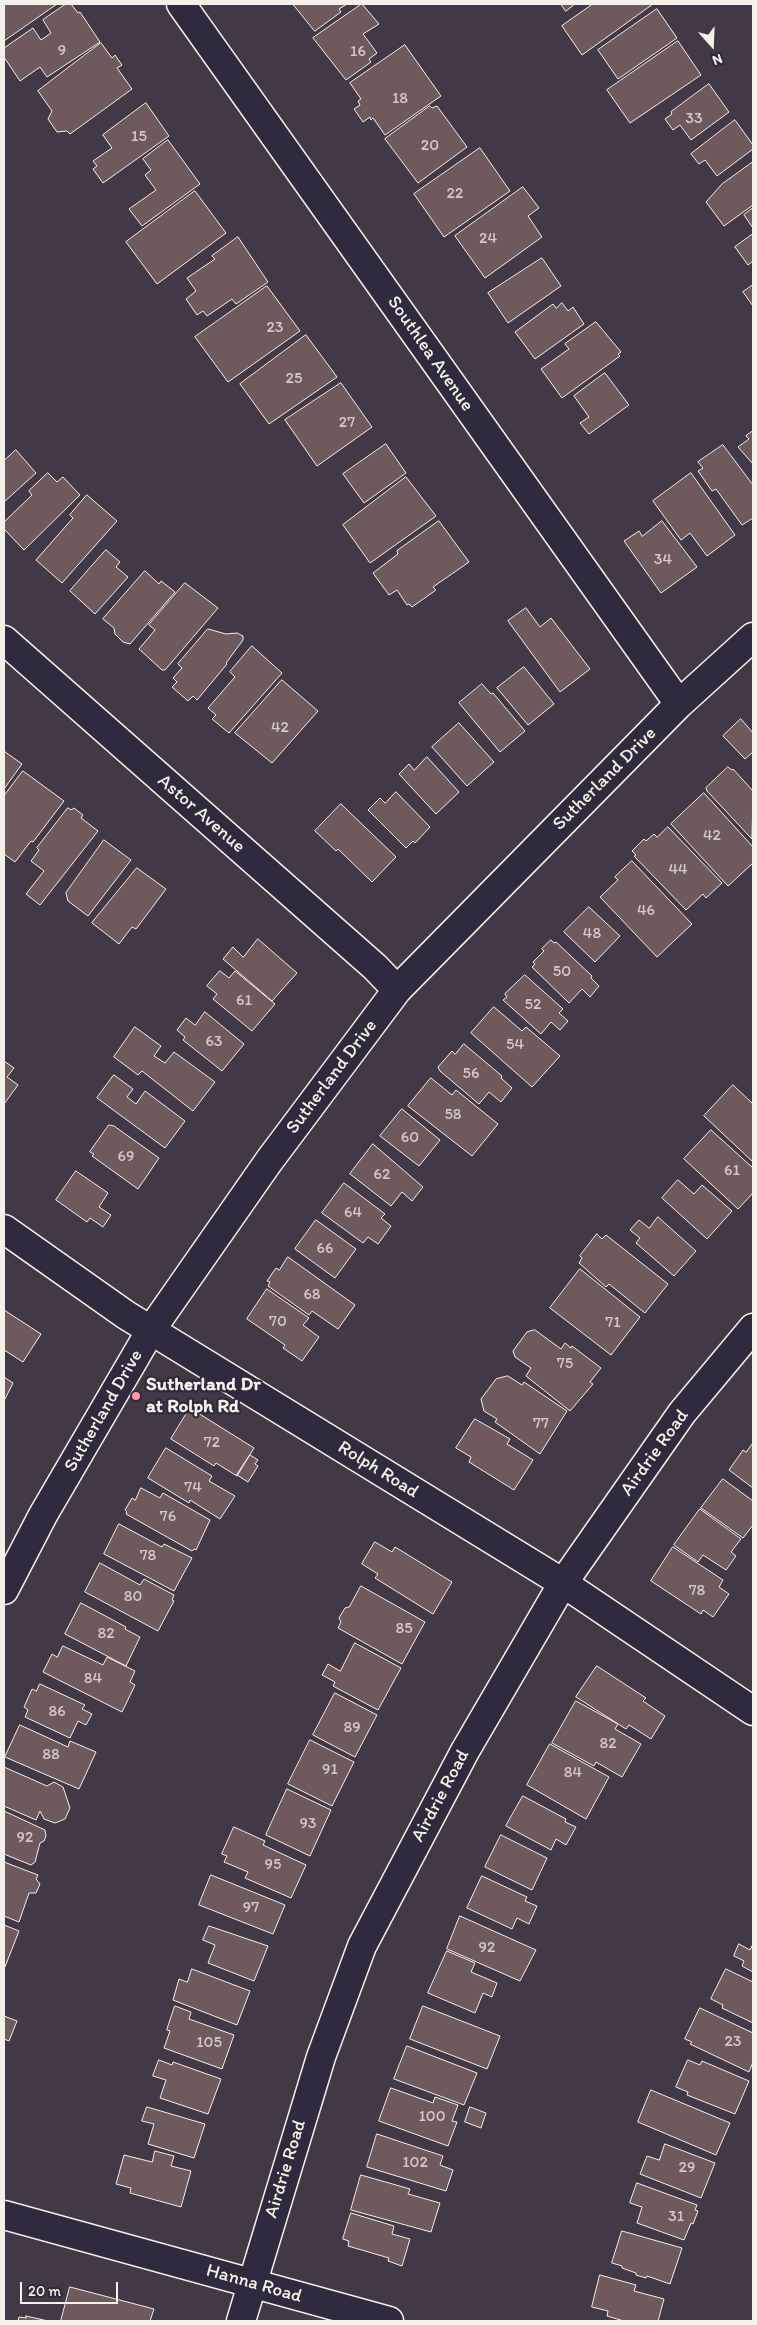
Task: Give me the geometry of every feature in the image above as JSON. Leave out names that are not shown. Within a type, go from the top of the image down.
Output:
[{"type":"street","name":"Southlea Avenue","points":[[181,4],[679,704]]},
{"type":"street","name":"Sutherland Drive","points":[[4,1590],[43,1515],[151,1330],[269,1161],[397,990],[679,704],[753,637]]},
{"type":"street","name":"Astor Avenue","points":[[4,640],[375,967],[397,990]]},
{"type":"street","name":"Rolph Road","points":[[4,1229],[126,1315],[563,1583],[753,1711]]},
{"type":"street","name":"Airdrie Road","points":[[241,2321],[321,2057],[362,1946],[465,1751],[563,1583],[682,1413],[753,1328]]},
{"type":"street","name":"Hanna Road","points":[[4,2215],[389,2321]]},
{"type":"building","points":[[4,4],[57,4],[4,41]]},
{"type":"building","points":[[66,4],[71,4],[78,13],[80,12],[100,42],[47,77],[40,67],[20,81],[4,57],[4,48],[33,28],[41,40],[51,33],[43,20]]},
{"type":"building","points":[[293,4],[347,4],[339,9],[341,12],[315,31]]},
{"type":"building","points":[[362,4],[379,24],[363,34],[377,53],[369,59],[371,62],[346,80],[313,38]]},
{"type":"building","points":[[561,4],[575,4],[566,11]]},
{"type":"building","points":[[593,4],[653,4],[582,55],[562,26]]},
{"type":"building","points":[[657,9],[677,38],[618,79],[598,50]]},
{"type":"building","points":[[678,41],[701,75],[630,123],[607,90]]},
{"type":"building","points":[[101,43],[112,58],[115,55],[122,65],[117,68],[132,89],[70,134],[67,131],[57,132],[48,119],[52,111],[38,91]]},
{"type":"building","points":[[405,45],[441,96],[385,135],[373,118],[371,120],[370,117],[363,122],[354,109],[360,105],[358,101],[361,99],[350,83]]},
{"type":"building","points":[[709,84],[729,112],[691,140],[680,125],[673,130],[665,119],[672,114],[671,112]]},
{"type":"building","points":[[146,103],[169,136],[103,183],[93,169],[97,166],[93,161],[112,148],[103,135]]},
{"type":"building","points":[[430,106],[432,108],[437,106],[467,147],[418,183],[385,139]]},
{"type":"building","points":[[735,120],[753,145],[753,149],[717,176],[705,160],[699,164],[691,154]]},
{"type":"building","points":[[168,140],[200,184],[142,226],[129,209],[156,190],[145,175],[151,170],[143,159]]},
{"type":"building","points":[[480,148],[510,191],[444,237],[414,194]]},
{"type":"building","points":[[753,162],[753,205],[724,226],[706,202],[722,184]]},
{"type":"building","points":[[523,187],[539,208],[528,216],[542,237],[485,278],[455,236]]},
{"type":"building","points":[[195,191],[226,233],[157,284],[126,242]]},
{"type":"building","points":[[753,208],[753,228],[744,215]]},
{"type":"building","points":[[753,234],[753,261],[748,265],[735,247]]},
{"type":"building","points":[[238,237],[268,282],[236,304],[232,299],[207,316],[203,311],[197,315],[186,299],[196,291],[187,278],[215,259],[212,256]]},
{"type":"building","points":[[542,258],[561,286],[508,323],[488,293]]},
{"type":"building","points":[[753,285],[753,306],[743,292]]},
{"type":"building","points":[[267,286],[300,331],[228,382],[195,337]]},
{"type":"building","points":[[562,303],[568,311],[573,307],[584,324],[535,359],[515,332],[553,304],[556,308]]},
{"type":"building","points":[[596,322],[621,352],[618,354],[620,356],[562,398],[541,369],[569,349],[565,344]]},
{"type":"building","points":[[306,335],[337,377],[269,424],[240,384]]},
{"type":"building","points":[[605,373],[629,405],[589,434],[580,423],[589,417],[574,396]]},
{"type":"building","points":[[341,383],[372,427],[317,466],[285,420]]},
{"type":"building","points":[[753,431],[753,464],[738,447],[749,439],[746,436]]},
{"type":"building","points":[[386,444],[406,473],[364,503],[343,474]]},
{"type":"building","points":[[723,445],[753,485],[753,518],[742,525],[716,489],[712,491],[698,471],[703,468],[698,462]]},
{"type":"building","points":[[16,450],[36,473],[4,502],[4,461]]},
{"type":"building","points":[[48,473],[57,482],[63,477],[80,495],[24,550],[4,529],[4,522],[32,495],[29,491]]},
{"type":"building","points":[[691,473],[735,535],[707,556],[690,533],[681,540],[653,501]]},
{"type":"building","points":[[406,477],[436,516],[370,563],[343,525]]},
{"type":"building","points":[[87,495],[117,521],[62,583],[36,560],[73,518],[70,515]]},
{"type":"building","points":[[439,521],[469,562],[433,587],[436,590],[412,607],[409,604],[407,605],[397,590],[389,595],[373,573],[398,554],[397,551]]},
{"type":"building","points":[[662,521],[697,567],[661,593],[624,541],[639,531],[642,536]]},
{"type":"building","points":[[106,550],[120,562],[116,567],[128,577],[95,614],[70,591]]},
{"type":"building","points":[[145,571],[159,584],[161,581],[175,592],[130,644],[123,642],[115,634],[114,628],[103,619]]},
{"type":"building","points":[[185,583],[218,608],[165,670],[162,670],[139,649],[155,630],[149,625]]},
{"type":"building","points":[[526,608],[540,627],[551,618],[590,669],[560,692],[508,621]]},
{"type":"building","points":[[208,629],[226,634],[237,633],[243,636],[243,640],[227,664],[197,700],[193,696],[188,701],[172,687],[177,682],[173,678],[182,668],[178,664]]},
{"type":"building","points":[[252,646],[282,673],[229,733],[212,719],[216,715],[208,708],[235,677],[230,672]]},
{"type":"building","points":[[524,667],[554,704],[528,725],[497,688]]},
{"type":"building","points":[[282,680],[318,711],[272,763],[235,733]]},
{"type":"building","points":[[482,684],[491,694],[493,693],[525,731],[500,752],[459,703]]},
{"type":"building","points":[[741,719],[753,733],[753,752],[745,759],[723,736]]},
{"type":"building","points":[[459,723],[494,762],[467,786],[432,747]]},
{"type":"building","points":[[4,751],[22,764],[4,789]]},
{"type":"building","points":[[427,757],[459,792],[436,814],[399,774],[409,764],[414,770]]},
{"type":"building","points":[[728,767],[733,769],[753,791],[752,839],[706,788]]},
{"type":"building","points":[[23,771],[64,801],[33,842],[31,841],[15,862],[4,854],[4,796]]},
{"type":"building","points":[[396,792],[430,827],[415,843],[413,841],[406,848],[368,810],[380,798],[385,803]]},
{"type":"building","points":[[704,793],[753,847],[753,863],[728,886],[671,824]]},
{"type":"building","points":[[341,804],[396,857],[372,882],[338,849],[336,851],[315,831]]},
{"type":"building","points":[[68,808],[71,810],[74,808],[83,815],[81,818],[98,831],[40,905],[26,894],[44,871],[31,861],[39,850],[37,848]]},
{"type":"building","points":[[668,827],[722,883],[706,898],[703,894],[686,910],[634,856],[636,855],[632,851],[644,839],[646,841],[654,834],[657,837]]},
{"type":"building","points":[[104,840],[131,860],[88,916],[68,901],[66,893]]},
{"type":"building","points":[[632,861],[692,924],[657,957],[600,897],[618,880],[615,877]]},
{"type":"building","points":[[137,868],[166,889],[136,929],[132,927],[119,944],[92,923]]},
{"type":"building","points":[[589,907],[620,936],[595,962],[564,932]]},
{"type":"building","points":[[258,939],[297,973],[272,1001],[223,959],[233,947],[243,957]]},
{"type":"building","points":[[551,940],[554,943],[556,942],[592,976],[591,978],[599,986],[590,997],[582,989],[569,1003],[532,967],[535,964],[533,962],[544,951],[542,949]]},
{"type":"building","points":[[220,971],[229,978],[235,971],[275,1004],[252,1031],[213,999],[217,994],[207,986]]},
{"type":"building","points":[[525,975],[563,1009],[559,1013],[568,1021],[560,1030],[551,1022],[541,1034],[503,1000],[507,997],[505,994]]},
{"type":"building","points":[[494,1007],[522,1031],[526,1027],[560,1056],[532,1087],[471,1033]]},
{"type":"building","points":[[205,1012],[244,1044],[222,1071],[183,1040],[185,1037],[177,1030],[186,1018],[195,1025]]},
{"type":"building","points":[[135,1027],[161,1046],[154,1056],[165,1063],[174,1052],[215,1082],[193,1111],[142,1071],[138,1075],[114,1057]]},
{"type":"building","points":[[464,1044],[502,1076],[501,1078],[512,1088],[501,1102],[489,1092],[479,1104],[440,1071],[438,1067],[452,1051],[455,1054]]},
{"type":"building","points":[[4,1061],[14,1068],[7,1077],[18,1085],[4,1104]]},
{"type":"building","points":[[114,1075],[133,1089],[127,1097],[136,1104],[145,1091],[185,1121],[165,1148],[97,1098]]},
{"type":"building","points":[[431,1078],[452,1095],[456,1090],[498,1124],[472,1156],[408,1106]]},
{"type":"building","points":[[733,1085],[753,1104],[753,1162],[704,1116]]},
{"type":"building","points":[[402,1109],[440,1140],[419,1166],[380,1136]]},
{"type":"building","points":[[109,1125],[114,1126],[159,1158],[138,1189],[92,1156],[94,1154],[90,1152]]},
{"type":"building","points":[[711,1130],[753,1168],[753,1193],[738,1209],[684,1159]]},
{"type":"building","points":[[373,1144],[423,1187],[412,1201],[402,1192],[391,1206],[350,1174]]},
{"type":"building","points":[[76,1171],[108,1193],[99,1207],[111,1215],[103,1227],[90,1218],[87,1222],[56,1200]]},
{"type":"building","points":[[678,1180],[694,1194],[702,1185],[732,1211],[707,1239],[662,1198]]},
{"type":"building","points":[[344,1183],[385,1214],[381,1218],[391,1226],[378,1244],[368,1237],[363,1243],[322,1213]]},
{"type":"building","points":[[658,1217],[696,1251],[674,1276],[636,1243],[640,1238],[630,1230],[639,1220],[649,1228]]},
{"type":"building","points":[[316,1220],[356,1249],[335,1278],[295,1249]]},
{"type":"building","points":[[597,1234],[602,1239],[606,1235],[668,1284],[645,1313],[609,1284],[606,1287],[579,1263],[582,1258],[580,1256]]},
{"type":"building","points":[[288,1257],[355,1305],[338,1329],[312,1311],[309,1315],[268,1286],[270,1282],[267,1281],[276,1268],[279,1270]]},
{"type":"building","points":[[580,1269],[640,1317],[611,1355],[550,1308]]},
{"type":"building","points":[[267,1289],[309,1318],[303,1325],[319,1337],[302,1361],[283,1348],[285,1345],[247,1319]]},
{"type":"building","points":[[4,1310],[41,1334],[23,1362],[4,1350]]},
{"type":"building","points":[[535,1330],[561,1349],[565,1343],[571,1348],[572,1346],[601,1368],[590,1382],[593,1384],[570,1411],[526,1376],[531,1368],[515,1357],[513,1351],[527,1332]]},
{"type":"building","points":[[508,1376],[522,1385],[524,1382],[567,1411],[540,1454],[495,1422],[497,1419],[484,1411],[481,1399],[496,1379]]},
{"type":"building","points":[[4,1377],[13,1383],[4,1401]]},
{"type":"building","points":[[190,1408],[254,1448],[237,1476],[216,1463],[214,1466],[171,1439]]},
{"type":"building","points":[[475,1419],[510,1439],[507,1444],[533,1460],[514,1490],[469,1462],[471,1457],[456,1448]]},
{"type":"building","points":[[753,1443],[753,1488],[729,1470],[743,1450],[746,1452]]},
{"type":"building","points":[[166,1448],[212,1476],[209,1481],[235,1496],[220,1519],[190,1500],[189,1503],[148,1478]]},
{"type":"building","points":[[250,1455],[258,1460],[255,1464],[258,1466],[248,1482],[237,1475]]},
{"type":"building","points":[[723,1479],[753,1501],[753,1525],[743,1538],[701,1508]]},
{"type":"building","points":[[141,1488],[160,1498],[163,1493],[210,1520],[196,1550],[192,1551],[126,1514],[125,1510],[132,1498],[135,1500]]},
{"type":"building","points":[[700,1509],[741,1539],[731,1552],[736,1556],[726,1570],[703,1555],[698,1562],[674,1545]]},
{"type":"building","points":[[119,1524],[162,1547],[164,1544],[192,1558],[174,1591],[104,1554]]},
{"type":"building","points":[[375,1542],[392,1552],[395,1547],[452,1582],[433,1614],[375,1578],[378,1574],[362,1564]]},
{"type":"building","points":[[673,1547],[723,1580],[719,1587],[729,1594],[713,1617],[703,1610],[701,1614],[651,1581]]},
{"type":"building","points":[[100,1563],[140,1585],[144,1579],[174,1595],[172,1600],[174,1601],[158,1631],[85,1592]]},
{"type":"building","points":[[361,1586],[425,1622],[402,1664],[338,1628],[341,1622],[339,1618],[345,1608],[349,1607]]},
{"type":"building","points":[[81,1603],[126,1627],[125,1629],[140,1637],[126,1666],[65,1634]]},
{"type":"building","points":[[355,1643],[401,1668],[378,1710],[333,1686],[335,1682],[322,1675],[328,1664],[340,1671]]},
{"type":"building","points":[[63,1646],[103,1665],[107,1657],[135,1671],[130,1682],[135,1685],[122,1712],[43,1672],[52,1654],[57,1657]]},
{"type":"building","points":[[597,1666],[646,1698],[643,1701],[665,1716],[651,1739],[629,1725],[626,1729],[576,1697]]},
{"type":"building","points":[[40,1684],[85,1705],[82,1709],[92,1714],[86,1725],[78,1721],[70,1738],[25,1717],[28,1710],[24,1707],[32,1689],[36,1691]]},
{"type":"building","points":[[335,1693],[377,1715],[355,1757],[313,1735]]},
{"type":"building","points":[[576,1701],[618,1724],[615,1729],[641,1744],[622,1777],[596,1762],[594,1766],[552,1743]]},
{"type":"building","points":[[20,1725],[68,1747],[70,1741],[96,1752],[79,1789],[5,1757]]},
{"type":"building","points":[[310,1740],[354,1762],[332,1806],[288,1784]]},
{"type":"building","points":[[550,1744],[609,1777],[586,1819],[527,1785]]},
{"type":"building","points":[[4,1767],[47,1786],[54,1782],[63,1787],[70,1808],[65,1819],[55,1823],[44,1819],[40,1811],[36,1820],[4,1806]]},
{"type":"building","points":[[287,1789],[331,1810],[310,1856],[266,1835]]},
{"type":"building","points":[[523,1796],[566,1819],[565,1822],[576,1827],[566,1845],[556,1839],[551,1850],[506,1826]]},
{"type":"building","points":[[4,1811],[45,1830],[46,1836],[44,1841],[40,1843],[35,1862],[31,1865],[4,1854]]},
{"type":"building","points":[[234,1827],[265,1841],[263,1845],[306,1865],[291,1898],[245,1878],[248,1872],[224,1862],[227,1856],[222,1854]]},
{"type":"building","points":[[501,1835],[547,1858],[532,1890],[485,1867]]},
{"type":"building","points":[[4,1862],[38,1875],[36,1879],[40,1884],[36,1893],[29,1893],[19,1922],[4,1916]]},
{"type":"building","points":[[211,1875],[285,1905],[273,1934],[199,1905]]},
{"type":"building","points":[[482,1876],[527,1897],[525,1901],[537,1906],[529,1924],[517,1918],[512,1929],[467,1908]]},
{"type":"building","points":[[460,1916],[536,1950],[520,1981],[447,1949]]},
{"type":"building","points":[[4,1925],[19,1931],[5,1967],[4,1967]]},
{"type":"building","points":[[209,1926],[268,1946],[254,1981],[208,1963],[215,1945],[203,1940]]},
{"type":"building","points":[[739,1944],[750,1950],[753,1944],[753,1972],[742,1966],[744,1961],[734,1956]]},
{"type":"building","points":[[447,1951],[475,1963],[471,1972],[497,1983],[492,1997],[483,1993],[475,2013],[428,1993]]},
{"type":"building","points":[[192,1969],[250,1991],[237,2025],[173,2000],[179,1979],[187,1982]]},
{"type":"building","points":[[726,1969],[753,1982],[753,2023],[722,2008],[723,2005],[711,1999]]},
{"type":"building","points":[[175,2006],[191,2012],[189,2019],[234,2035],[222,2069],[164,2048],[170,2031],[167,2030]]},
{"type":"building","points":[[423,2006],[500,2036],[487,2069],[410,2039]]},
{"type":"building","points":[[700,2008],[753,2033],[753,2062],[749,2072],[690,2044],[692,2042],[685,2039]]},
{"type":"building","points":[[4,2016],[17,2021],[9,2041],[4,2039]]},
{"type":"building","points":[[407,2046],[477,2073],[464,2105],[394,2079]]},
{"type":"building","points":[[159,2060],[172,2065],[173,2062],[221,2079],[208,2114],[160,2098],[166,2080],[153,2076]]},
{"type":"building","points":[[688,2060],[700,2065],[702,2061],[749,2081],[735,2114],[687,2095],[688,2092],[676,2087]]},
{"type":"building","points":[[391,2088],[433,2103],[435,2097],[458,2105],[452,2121],[457,2122],[448,2146],[379,2121]]},
{"type":"building","points":[[651,2090],[730,2123],[716,2155],[638,2122]]},
{"type":"building","points":[[147,2107],[205,2124],[194,2158],[148,2144],[154,2124],[142,2121]]},
{"type":"building","points":[[470,2107],[486,2113],[481,2128],[465,2122]]},
{"type":"building","points":[[377,2134],[443,2156],[440,2165],[453,2170],[446,2191],[367,2167]]},
{"type":"building","points":[[665,2144],[715,2163],[701,2198],[640,2174],[647,2156],[659,2160]]},
{"type":"building","points":[[155,2151],[174,2156],[171,2166],[191,2171],[181,2207],[130,2193],[131,2188],[116,2184],[124,2155],[152,2162]]},
{"type":"building","points":[[361,2175],[410,2189],[408,2194],[440,2203],[431,2232],[351,2210]]},
{"type":"building","points":[[637,2183],[697,2205],[695,2210],[698,2211],[684,2240],[637,2223],[642,2207],[630,2203]]},
{"type":"building","points":[[351,2213],[394,2226],[392,2234],[410,2239],[402,2266],[388,2261],[389,2258],[348,2246],[349,2241],[343,2239]]},
{"type":"building","points":[[622,2231],[682,2248],[670,2284],[647,2276],[646,2278],[636,2275],[636,2273],[622,2268],[622,2266],[612,2263]]},
{"type":"building","points":[[600,2275],[636,2285],[634,2291],[664,2299],[658,2321],[624,2321],[607,2316],[608,2311],[592,2307]]},
{"type":"building","points":[[70,2287],[154,2309],[150,2321],[61,2321]]},
{"type":"building","points":[[26,2316],[48,2321],[18,2321],[19,2317],[26,2318]]},
{"type":"place","name":"Sutherland Dr at Rolph Rd","points":[[136,1396]]}]
